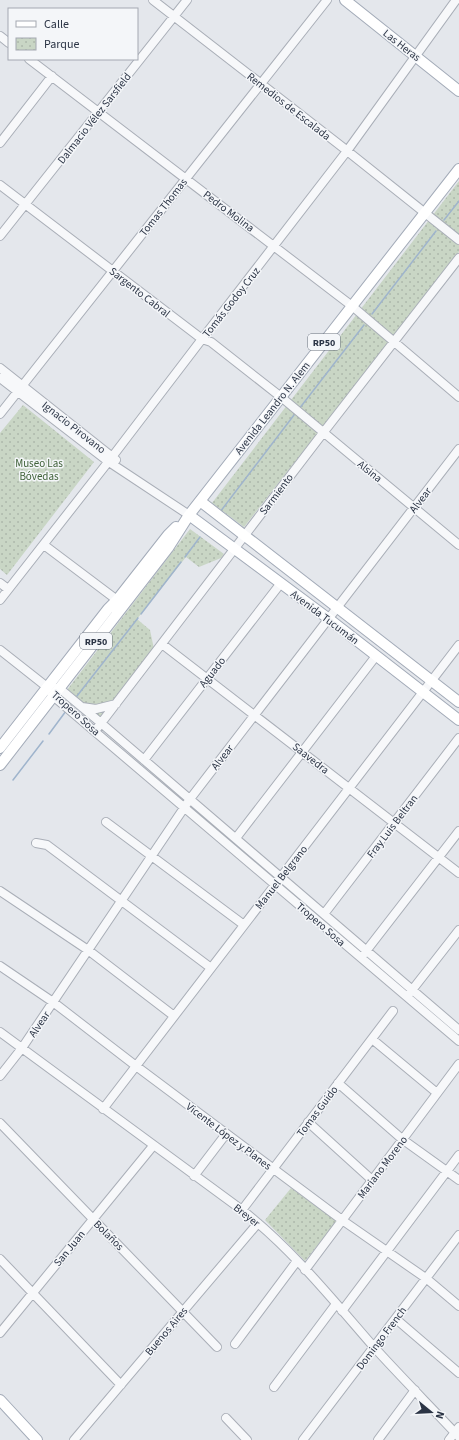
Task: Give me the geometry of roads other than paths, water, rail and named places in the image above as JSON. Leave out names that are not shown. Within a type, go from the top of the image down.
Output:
[{"type":"main road","name":"Las Heras","points":[[345,0],[459,91]]},
{"type":"main road","name":"Avenida Leandro N. Alem","points":[[0,765],[168,548],[189,515],[459,169]]},
{"type":"main road","name":"Avenida Tucumán","points":[[200,501],[459,702]]},
{"type":"main road","name":"Avenida Leandro N. Alem","points":[[0,748],[108,609],[168,535],[189,515]]},
{"type":"main road","name":"Avenida Tucumán","points":[[189,515],[235,548],[459,720]]},
{"type":"main road","points":[[0,1400],[37,1440]]},
{"type":"street","name":"Remedios de Escalada","points":[[153,0],[459,240]]},
{"type":"street","name":"Dalmacio Vélez Sarsfield","points":[[0,236],[187,0]]},
{"type":"street","name":"Tomas Thomas","points":[[0,414],[327,0]]},
{"type":"street","name":"Tomás Godoy Cruz","points":[[0,600],[111,459],[347,151],[456,0]]},
{"type":"street","points":[[0,36],[8,42]]},
{"type":"street","name":"Pedro Molina","points":[[30,60],[352,306],[459,396]]},
{"type":"street","points":[[0,143],[52,76]]},
{"type":"street","name":"Sargento Cabral","points":[[0,185],[202,339],[211,342],[280,398]]},
{"type":"street","name":"Sarmiento","points":[[95,731],[322,433],[459,258]]},
{"type":"street","name":"Ignacio Pirovano","points":[[0,368],[20,389]]},
{"type":"street","name":"Ignacio Pirovano","points":[[0,378],[20,389],[111,459],[189,515]]},
{"type":"street","name":"Alsina","points":[[280,398],[459,545]]},
{"type":"street","name":"Alvear","points":[[0,1076],[22,1048],[54,1002],[190,799],[459,449]]},
{"type":"street","points":[[44,545],[116,600]]},
{"type":"street","points":[[0,583],[8,589]]},
{"type":"street","name":"Aguado","points":[[144,760],[281,583]]},
{"type":"street","name":"Saavedra","points":[[162,644],[459,873]]},
{"type":"street","name":"Manuel Belgrano","points":[[103,1109],[459,645]]},
{"type":"street","name":"Tropero Sosa","points":[[0,650],[47,687],[82,707],[459,1029]]},
{"type":"street","points":[[236,838],[376,656]]},
{"type":"street","name":"Tropero Sosa","points":[[56,692],[95,731],[456,1039]]},
{"type":"street","points":[[82,707],[96,709],[116,704]]},
{"type":"street","name":"Fray Luis Beltran","points":[[324,914],[459,738]]},
{"type":"street","points":[[106,822],[244,925]]},
{"type":"street","points":[[361,958],[459,831]]},
{"type":"street","points":[[36,843],[47,845],[211,968]]},
{"type":"street","points":[[0,891],[88,950],[174,1016]]},
{"type":"street","points":[[406,997],[459,930]]},
{"type":"street","name":"Vicente López y Planes","points":[[0,966],[54,1002],[273,1169],[342,1220],[427,1279],[459,1306]]},
{"type":"street","name":"Tomas Guido","points":[[242,1210],[393,1011]]},
{"type":"street","points":[[456,1039],[459,1029]]},
{"type":"street","name":"Breyer","points":[[0,1032],[242,1210],[271,1234],[336,1304],[374,1348],[458,1432]]},
{"type":"street","points":[[372,1039],[437,1093]]},
{"type":"street","name":"Mariano Moreno","points":[[305,1270],[459,1064]]},
{"type":"street","points":[[338,1083],[402,1139],[459,1180]]},
{"type":"street","points":[[308,1122],[372,1180]]},
{"type":"street","name":"Bolaños","points":[[0,1123],[217,1347]]},
{"type":"street","points":[[194,1176],[226,1134]]},
{"type":"street","name":"San Juan","points":[[0,1333],[153,1146]]},
{"type":"street","points":[[342,1311],[459,1155]]},
{"type":"street","name":"Buenos Aires","points":[[74,1440],[258,1223]]},
{"type":"street","name":"Domingo French","points":[[303,1440],[459,1235]]},
{"type":"street","points":[[0,1259],[121,1385]]},
{"type":"street","points":[[235,1344],[297,1261]]},
{"type":"street","points":[[274,1387],[336,1304]]},
{"type":"street","points":[[396,1319],[459,1373]]},
{"type":"street","points":[[378,1440],[415,1390]]},
{"type":"street","points":[[226,1418],[247,1440]]},
{"type":"street","points":[[449,1440],[458,1432]]},
{"type":"waterway","points":[[444,220],[459,201]]},
{"type":"waterway","points":[[372,314],[436,231]]},
{"type":"waterway","points":[[299,409],[364,325]]},
{"type":"waterway","points":[[220,512],[294,415]]},
{"type":"waterway","points":[[185,557],[200,537]]},
{"type":"waterway","points":[[141,614],[181,562]]},
{"type":"waterway","points":[[77,696],[138,618]]},
{"type":"waterway","points":[[49,734],[66,711]]},
{"type":"waterway","points":[[13,780],[43,741]]},
{"type":"park label","name":"Museo Las Bóvedas","points":[[39,469]]}]
